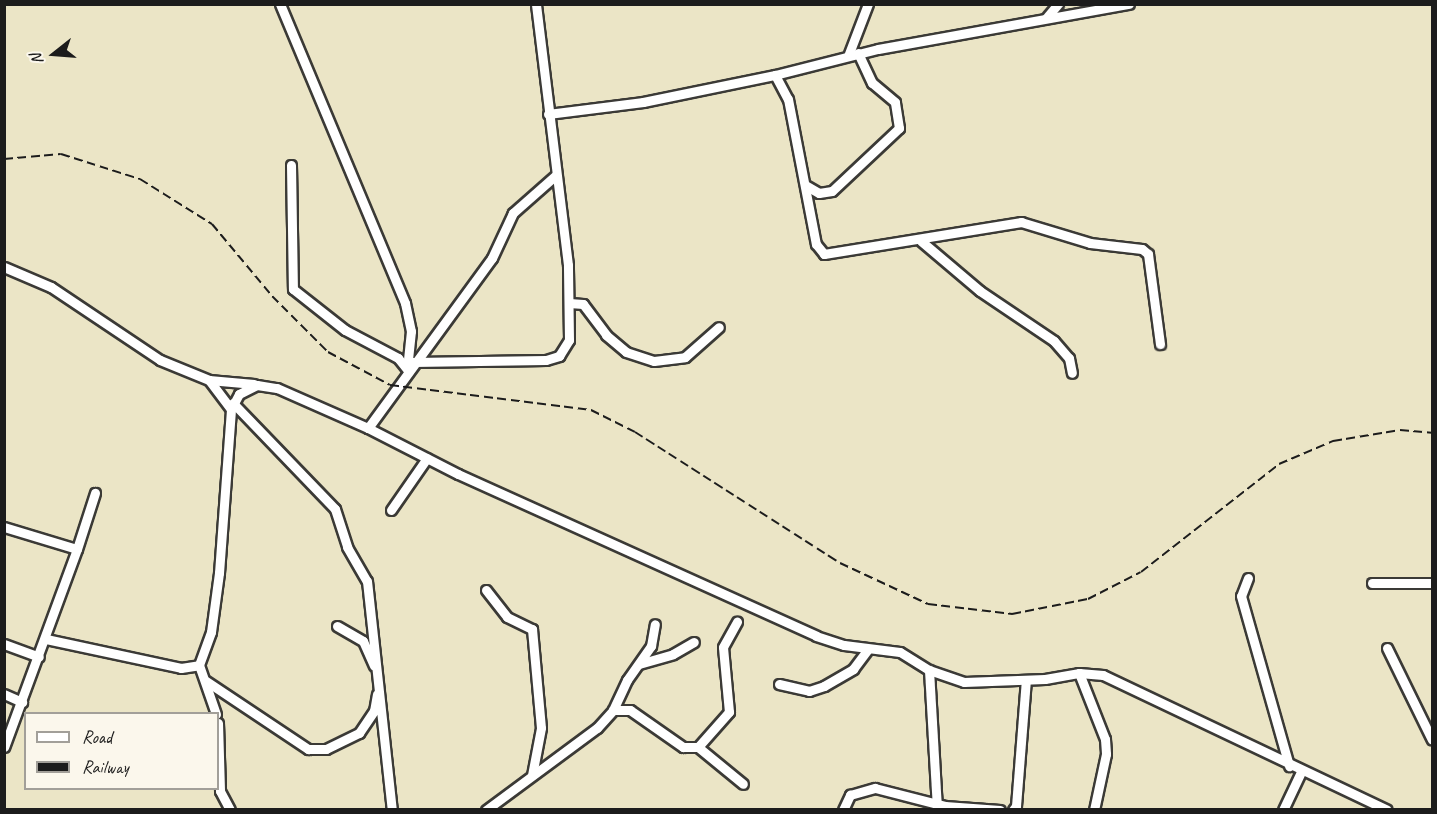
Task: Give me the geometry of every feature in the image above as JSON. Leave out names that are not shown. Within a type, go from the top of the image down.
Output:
[{"type":"street","points":[[280,4],[405,303],[411,331],[409,367]]},
{"type":"street","points":[[291,165],[293,289],[345,330],[398,358],[409,367],[546,360],[559,356],[569,340],[568,265],[555,176],[536,4]]},
{"type":"street","points":[[853,55],[868,4]]},
{"type":"street","points":[[1047,17],[1058,4]]},
{"type":"street","points":[[548,114],[621,106],[775,75],[853,55],[1047,17],[1129,4]]},
{"type":"street","points":[[805,184],[819,193],[832,191],[899,128],[895,102],[872,83],[853,55]]},
{"type":"street","points":[[775,75],[788,99],[816,244],[824,254],[921,241],[1021,222],[1077,240],[1145,251],[1160,344]]},
{"type":"street","points":[[368,428],[409,367],[492,258],[513,213],[555,176]]},
{"type":"street","points":[[921,241],[980,291],[1054,341],[1069,358],[1072,373]]},
{"type":"street","points":[[5,269],[51,286],[151,355],[209,380],[277,388],[816,636],[868,649],[900,652],[929,670],[964,682],[1026,680],[1079,673],[1103,675],[1289,766],[1387,810]]},
{"type":"street","points":[[569,303],[583,304],[606,335],[626,352],[654,361],[685,357],[719,327]]},
{"type":"street","points":[[209,380],[335,509],[347,547],[367,581],[392,810]]},
{"type":"street","points":[[215,712],[199,665],[211,632],[219,573],[232,406],[239,394],[257,385]]},
{"type":"street","points":[[391,510],[427,458]]},
{"type":"street","points":[[4,747],[46,639],[94,493]]},
{"type":"street","points":[[4,527],[77,549]]},
{"type":"street","points":[[1248,578],[1241,596],[1289,766]]},
{"type":"street","points":[[1372,583],[1432,583]]},
{"type":"street","points":[[486,590],[507,617],[532,629],[541,728],[532,775]]},
{"type":"street","points":[[698,747],[729,712],[723,647],[737,622]]},
{"type":"street","points":[[486,810],[532,775],[577,746],[613,710],[651,646],[655,624]]},
{"type":"street","points":[[206,681],[308,749],[327,749],[346,742],[372,717],[377,678],[363,641],[337,626]]},
{"type":"street","points":[[46,639],[181,668],[199,665]]},
{"type":"street","points":[[639,664],[673,654],[694,642]]},
{"type":"street","points":[[4,644],[39,657]]},
{"type":"street","points":[[1387,648],[1432,740]]},
{"type":"street","points":[[780,684],[815,689],[853,669],[868,649]]},
{"type":"street","points":[[929,670],[937,807]]},
{"type":"street","points":[[1079,673],[1105,739],[1106,754],[1094,810]]},
{"type":"street","points":[[1013,810],[1016,806],[1026,680]]},
{"type":"street","points":[[4,694],[22,702]]},
{"type":"street","points":[[613,710],[630,710],[682,747],[698,747],[743,784]]},
{"type":"street","points":[[219,756],[220,790],[230,810]]},
{"type":"street","points":[[1283,810],[1302,772]]},
{"type":"street","points":[[843,810],[850,795],[867,788],[937,807],[1000,810]]},
{"type":"railway","points":[[4,159],[61,154],[140,179],[212,224],[272,296],[328,352],[390,385],[591,410],[635,432],[840,563],[928,604],[1012,614],[1088,599],[1141,572],[1279,464],[1333,441],[1400,430],[1432,433]]}]
